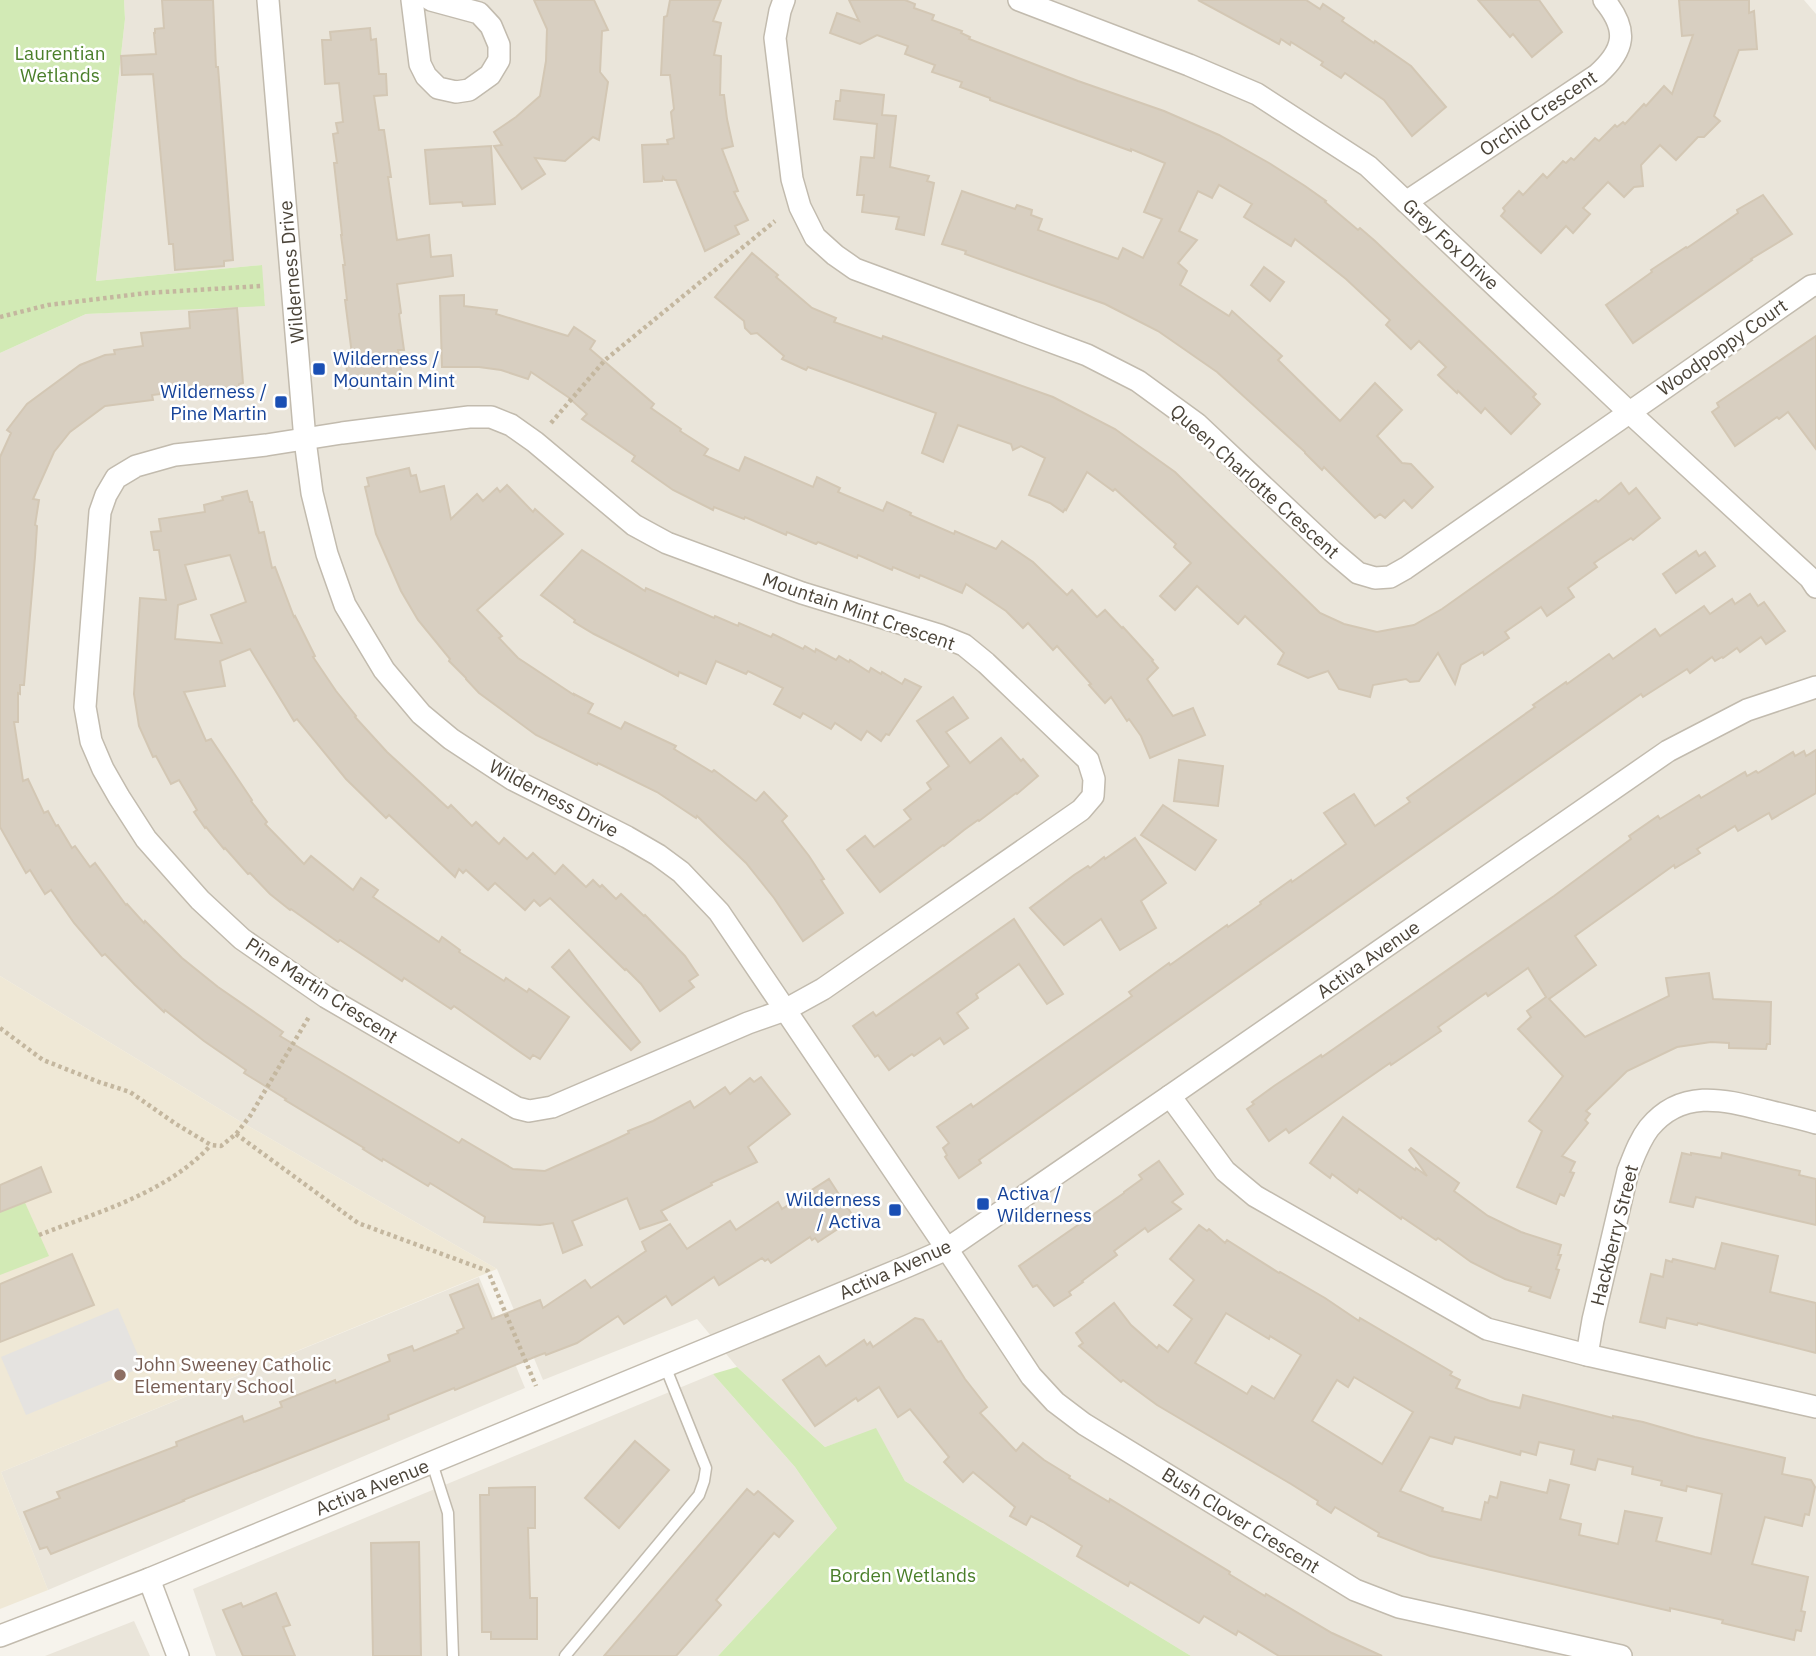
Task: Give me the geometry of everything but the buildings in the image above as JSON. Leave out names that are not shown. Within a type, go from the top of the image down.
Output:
[{"type":"street","name":"Wilderness Drive","points":[[268,0],[305,440],[312,493],[327,554],[345,605],[384,670],[421,714],[451,739],[512,779],[658,855],[681,872],[719,912],[947,1249]]},
{"type":"street","points":[[412,0],[420,64],[426,76],[438,88],[456,92],[470,90],[490,75],[499,60],[499,45],[491,26],[479,13],[431,0]]},
{"type":"street","name":"Queen Charlotte Crescent","points":[[784,0],[775,38],[792,179],[800,207],[815,237],[855,269],[1087,355],[1138,381],[1197,424],[1358,573],[1375,578],[1390,577],[1406,568],[1629,412]]},
{"type":"street","name":"Grey Fox Drive","points":[[1019,0],[1257,94],[1368,166],[1810,578],[1816,587]]},
{"type":"street","name":"Orchid Crescent","points":[[1406,202],[1597,75],[1612,61],[1619,48],[1620,30],[1615,13],[1604,0]]},
{"type":"street","name":"Woodpoppy Court","points":[[1629,412],[1799,294],[1816,285]]},
{"type":"street","name":"Mountain Mint Crescent","points":[[305,440],[469,417],[491,418],[511,425],[634,525],[667,543],[802,593],[964,645],[1088,760],[1094,779],[1093,796],[1082,810],[824,989],[785,1010]]},
{"type":"street","name":"Pine Martin Crescent","points":[[305,440],[175,455],[136,466],[116,478],[106,495],[100,512],[85,707],[91,741],[103,769],[146,839],[200,900],[242,939],[326,997],[517,1108],[529,1111],[552,1107],[748,1023],[785,1010]]},
{"type":"street","name":"Activa Avenue","points":[[0,1636],[149,1579],[947,1249],[1668,751],[1747,710],[1816,687]]},
{"type":"street","points":[[1170,1097],[1225,1171],[1255,1196],[1487,1329],[1816,1408]]},
{"type":"street","name":"Hackberry Street","points":[[1587,1355],[1628,1171],[1636,1148],[1650,1128],[1665,1113],[1685,1103],[1706,1100],[1728,1101],[1816,1123]]},
{"type":"street","name":"Bush Clover Crescent","points":[[947,1249],[1031,1376],[1055,1402],[1084,1424],[1355,1590],[1399,1607],[1620,1656]]},
{"type":"street","points":[[149,1579],[178,1656]]},
{"type":"lane","points":[[565,1656],[699,1495],[704,1481],[706,1468],[665,1366]]},
{"type":"lane","points":[[432,1463],[449,1513],[453,1656]]},
{"type":"path","points":[[551,423],[605,360],[775,221]]},
{"type":"path","points":[[0,317],[48,304],[147,293],[261,286]]},
{"type":"path","points":[[0,1028],[43,1060],[130,1092],[211,1145],[221,1146],[236,1134],[250,1116],[310,1015]]},
{"type":"path","points":[[236,1134],[358,1223],[488,1272],[536,1386]]},
{"type":"path","points":[[39,1235],[138,1196],[187,1167],[211,1145]]},
{"type":"shaded area","points":[[124,0],[1804,0],[1816,14],[1816,1656],[1191,1656],[905,1481],[876,1429],[825,1447],[737,1367],[697,1319],[543,1380],[497,1269],[236,1119],[0,976],[0,353],[86,314],[265,305],[261,265],[96,281],[125,19]]},
{"type":"shaded area","name":"John Sweeney Catholic Elementary School","points":[[0,976],[236,1119],[497,1269],[1,1472],[48,1590],[0,1609]]},
{"type":"shaded area","points":[[479,1277],[525,1388],[48,1590],[1,1472]]},
{"type":"shaded area","points":[[118,1308],[143,1367],[26,1415],[1,1357]]},
{"type":"shaded area","points":[[713,1374],[795,1467],[837,1528],[718,1656],[216,1656],[193,1589]]},
{"type":"shaded area","points":[[134,1621],[150,1656],[45,1656]]},
{"type":"green space","name":"Laurentian Wetlands","points":[[0,0],[124,0],[125,19],[96,281],[262,265],[265,306],[86,314],[0,353]]},
{"type":"green space","points":[[22,1196],[49,1256],[0,1275],[0,1206]]},
{"type":"green space","name":"Borden Wetlands","points":[[737,1367],[825,1447],[876,1428],[905,1481],[1191,1656],[718,1656],[837,1528],[795,1467],[713,1374]]},
{"type":"place","name":"Wilderness / Mountain Mint","points":[[319,369]]},
{"type":"place","name":"Wilderness / Pine Martin","points":[[281,402]]},
{"type":"place","name":"Activa / Wilderness","points":[[983,1204]]},
{"type":"place","name":"Wilderness / Activa","points":[[895,1210]]},
{"type":"place","name":"John Sweeney Catholic Elementary School","points":[[120,1375]]}]
